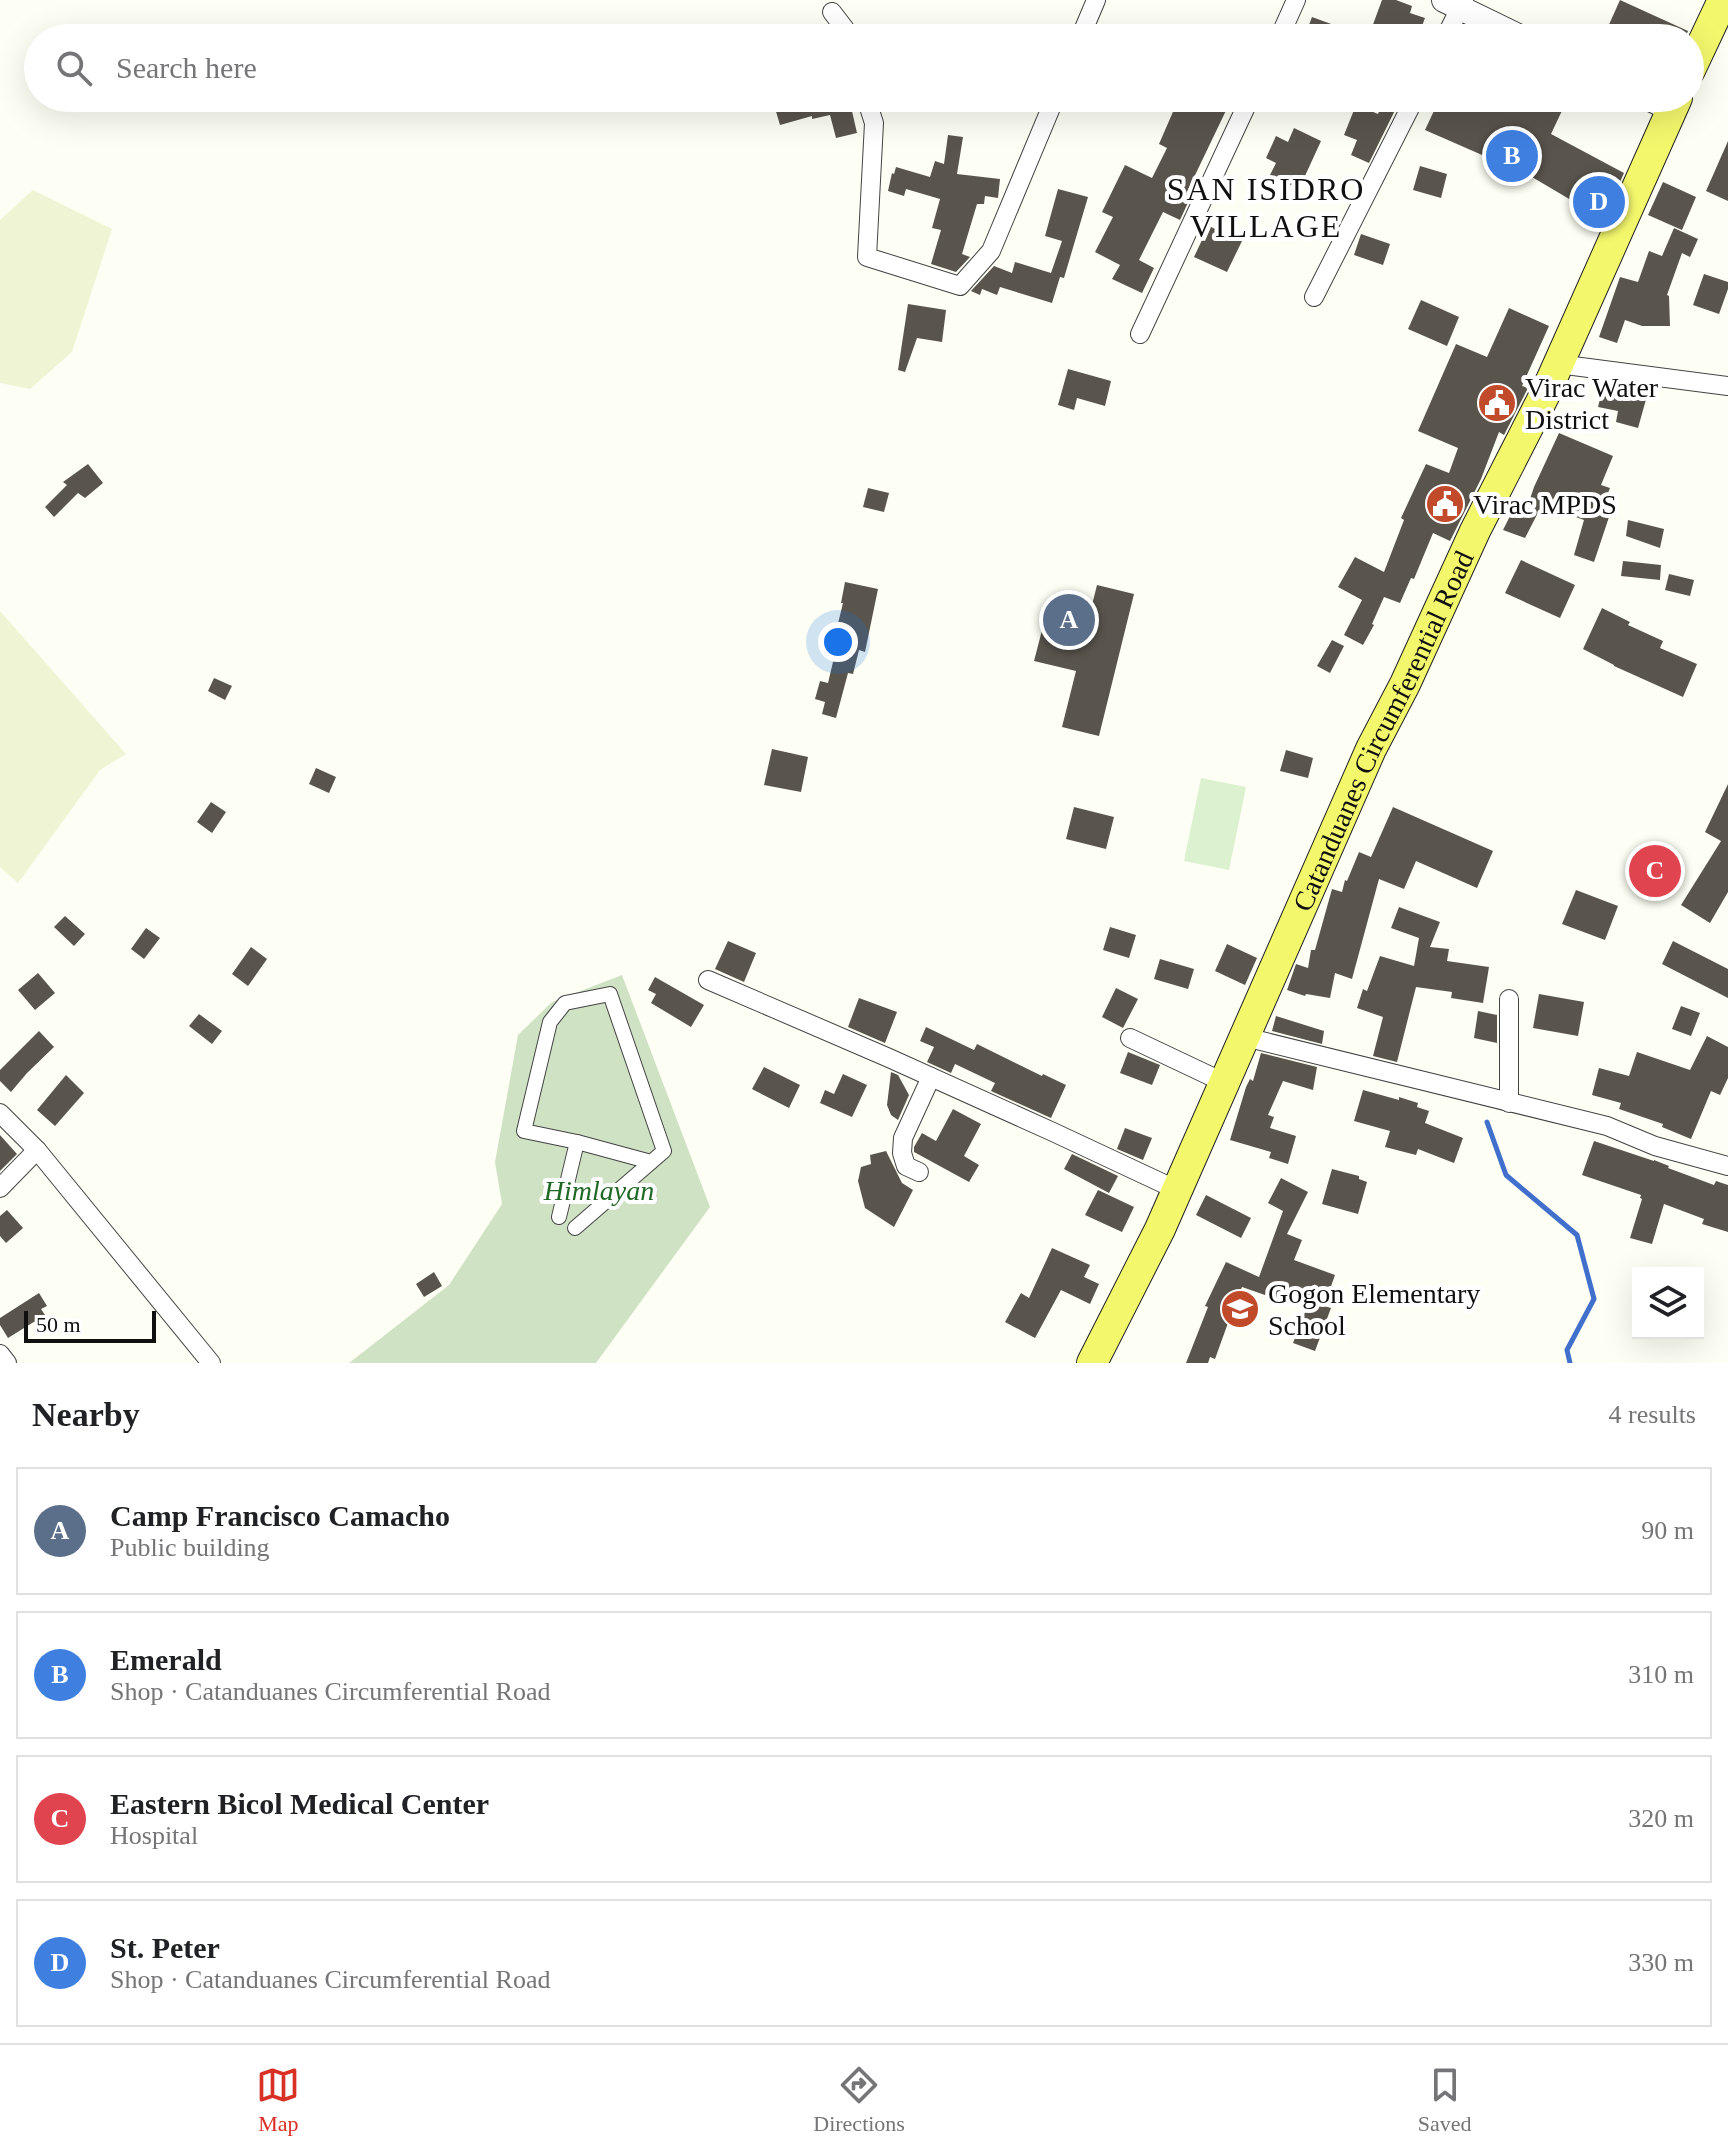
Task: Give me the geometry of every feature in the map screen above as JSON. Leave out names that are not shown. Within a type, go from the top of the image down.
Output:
[{"type":"main road","points":[[1704,40],[1723,0]]},
{"type":"main road","name":"Catanduanes Circumferential Road","points":[[1092,1363],[1160,1229],[1371,749],[1558,364],[1661,112]]},
{"type":"street","points":[[1086,24],[1096,0]]},
{"type":"street","points":[[1285,24],[1296,0]]},
{"type":"street","points":[[1449,24],[1456,3],[1496,24]]},
{"type":"street","points":[[832,12],[841,24]]},
{"type":"street","points":[[870,112],[874,123],[867,257],[960,286],[991,251],[1049,112]]},
{"type":"street","points":[[1140,334],[1243,112]]},
{"type":"street","points":[[1314,297],[1408,112]]},
{"type":"street","points":[[1558,364],[1728,386]]},
{"type":"street","points":[[708,980],[931,1077],[1177,1190]]},
{"type":"street","points":[[575,1228],[664,1151],[610,994],[565,1003],[550,1022],[524,1131],[651,1162]]},
{"type":"street","points":[[1509,999],[1509,1103]]},
{"type":"street","points":[[1245,1037],[1607,1126],[1655,1146],[1728,1166]]},
{"type":"street","points":[[1130,1038],[1225,1083]]},
{"type":"street","points":[[919,1172],[906,1166],[902,1153],[903,1138],[931,1077]]},
{"type":"street","points":[[0,1113],[37,1150],[211,1363]]},
{"type":"street","points":[[559,1217],[577,1142]]},
{"type":"street","points":[[0,1188],[37,1150]]},
{"type":"street","points":[[0,1354],[7,1363]]},
{"type":"green space","points":[[33,190],[112,229],[72,352],[30,389],[0,383],[0,220]]},
{"type":"green space","points":[[0,611],[126,754],[100,770],[18,883],[0,867]]},
{"type":"green space","points":[[1201,778],[1246,787],[1229,870],[1184,861]]},
{"type":"green space","name":"Himlayan","points":[[622,975],[710,1207],[596,1363],[349,1363],[449,1285],[502,1204],[495,1162],[518,1035],[552,1002]]},
{"type":"building","points":[[1382,0],[1396,0],[1412,6],[1410,13],[1425,18],[1423,24],[1373,24]]},
{"type":"building","points":[[1620,0],[1673,24],[1609,24]]},
{"type":"building","points":[[1312,17],[1331,24],[1309,24]]},
{"type":"building","points":[[776,112],[852,112],[857,133],[836,138],[830,115],[812,119],[812,116],[780,125]]},
{"type":"building","points":[[1173,112],[1225,112],[1186,194],[1191,196],[1180,220],[1163,212],[1139,260],[1154,268],[1142,293],[1112,279],[1120,265],[1095,252],[1113,217],[1102,212],[1125,165],[1152,178],[1167,148],[1159,144]]},
{"type":"building","points":[[1353,112],[1394,112],[1369,163],[1351,155],[1357,140],[1344,135]]},
{"type":"building","points":[[1433,112],[1561,112],[1551,134],[1624,173],[1603,219],[1532,177],[1425,130]]},
{"type":"building","points":[[1294,128],[1321,141],[1299,189],[1270,175],[1276,163],[1266,158],[1276,136],[1288,142]]},
{"type":"building","points":[[948,135],[963,137],[957,174],[1000,179],[998,198],[985,196],[984,204],[977,204],[962,254],[970,257],[956,272],[931,264],[941,230],[932,228],[940,199],[906,189],[904,196],[888,191],[896,167],[930,177],[935,161],[944,164]]},
{"type":"building","points":[[1728,141],[1728,201],[1706,191]]},
{"type":"building","points":[[1420,166],[1447,174],[1441,198],[1413,190]]},
{"type":"building","points":[[1663,182],[1696,197],[1682,230],[1648,215]]},
{"type":"building","points":[[1058,189],[1088,197],[1064,278],[1060,277],[1052,303],[1000,287],[997,295],[982,289],[980,295],[971,291],[994,266],[1012,273],[1015,262],[1051,273],[1062,241],[1045,236]]},
{"type":"building","points":[[1211,227],[1242,241],[1227,272],[1194,257]]},
{"type":"building","points":[[1674,228],[1698,239],[1690,257],[1682,253],[1667,295],[1670,326],[1642,326],[1625,320],[1617,343],[1599,337],[1620,277],[1638,282],[1649,251],[1662,256]]},
{"type":"building","points":[[1361,234],[1390,244],[1383,265],[1354,255]]},
{"type":"building","points":[[1704,274],[1728,282],[1719,314],[1693,305]]},
{"type":"building","points":[[1421,300],[1459,317],[1447,346],[1408,329]]},
{"type":"building","points":[[908,304],[946,310],[942,342],[917,338],[905,372],[898,370]]},
{"type":"building","points":[[1509,308],[1549,326],[1522,386],[1528,388],[1504,435],[1499,432],[1481,479],[1450,541],[1433,533],[1414,579],[1411,578],[1400,603],[1384,597],[1363,645],[1344,635],[1362,600],[1338,587],[1355,557],[1384,572],[1404,520],[1401,518],[1426,464],[1449,473],[1458,448],[1418,431],[1456,344],[1487,357]]},
{"type":"building","points":[[1068,369],[1111,381],[1105,406],[1077,398],[1074,410],[1058,405]]},
{"type":"building","points":[[1603,387],[1624,392],[1625,389],[1647,396],[1638,428],[1616,422],[1618,411],[1598,407]]},
{"type":"building","points":[[1559,433],[1613,456],[1601,485],[1610,488],[1601,511],[1610,514],[1594,562],[1574,555],[1584,520],[1542,505],[1525,538],[1503,530],[1514,508],[1525,514]]},
{"type":"building","points":[[88,464],[103,483],[85,498],[78,493],[54,517],[45,507],[67,485],[63,482]]},
{"type":"building","points":[[868,488],[889,493],[884,512],[863,507]]},
{"type":"building","points":[[1628,520],[1664,529],[1660,548],[1626,536]]},
{"type":"building","points":[[1521,560],[1575,585],[1560,618],[1505,593]]},
{"type":"building","points":[[1623,561],[1661,565],[1660,580],[1621,576]]},
{"type":"building","points":[[1669,574],[1694,580],[1690,596],[1665,590]]},
{"type":"building","points":[[845,582],[878,589],[865,652],[859,650],[853,674],[848,673],[836,718],[822,714],[825,702],[815,699],[820,681],[828,683],[837,645],[833,644]]},
{"type":"building","points":[[1097,585],[1134,594],[1099,736],[1062,727],[1076,671],[1034,661],[1047,611],[1088,621]]},
{"type":"building","points":[[1602,608],[1630,622],[1628,625],[1663,641],[1660,648],[1697,664],[1683,697],[1583,649]]},
{"type":"building","points":[[1332,640],[1344,646],[1330,673],[1317,666]]},
{"type":"building","points":[[214,678],[232,686],[225,700],[208,691]]},
{"type":"building","points":[[772,749],[808,757],[801,792],[764,785]]},
{"type":"building","points":[[1286,750],[1313,758],[1308,778],[1280,771]]},
{"type":"building","points":[[316,768],[336,777],[329,793],[309,784]]},
{"type":"building","points":[[1728,784],[1728,892],[1710,923],[1681,905],[1721,841],[1705,832]]},
{"type":"building","points":[[211,802],[226,812],[212,833],[197,822]]},
{"type":"building","points":[[1074,807],[1114,817],[1106,849],[1066,839]]},
{"type":"building","points":[[1393,807],[1493,851],[1477,888],[1416,861],[1404,889],[1379,879],[1352,979],[1335,973],[1330,998],[1305,996],[1287,990],[1296,964],[1308,968],[1332,889],[1342,892],[1359,852],[1371,857]]},
{"type":"building","points":[[1576,890],[1618,906],[1605,940],[1562,924]]},
{"type":"building","points":[[1399,907],[1440,922],[1430,947],[1449,949],[1447,961],[1489,967],[1483,1003],[1451,998],[1452,992],[1416,987],[1397,1062],[1373,1056],[1383,1017],[1357,1008],[1380,956],[1414,966],[1419,938],[1391,928]]},
{"type":"building","points":[[65,916],[85,934],[74,946],[54,927]]},
{"type":"building","points":[[1110,927],[1136,935],[1129,958],[1103,950]]},
{"type":"building","points":[[146,928],[160,938],[144,959],[131,949]]},
{"type":"building","points":[[728,941],[756,953],[744,982],[715,969]]},
{"type":"building","points":[[1673,941],[1728,969],[1728,998],[1662,964]]},
{"type":"building","points":[[1227,944],[1257,958],[1245,985],[1215,971]]},
{"type":"building","points":[[251,947],[267,959],[248,986],[232,974]]},
{"type":"building","points":[[1160,959],[1194,969],[1188,989],[1154,979]]},
{"type":"building","points":[[38,973],[55,993],[35,1010],[18,990]]},
{"type":"building","points":[[655,977],[704,1005],[691,1027],[651,1003],[656,994],[648,990]]},
{"type":"building","points":[[1116,988],[1138,999],[1123,1028],[1102,1017]]},
{"type":"building","points":[[1539,994],[1584,1002],[1578,1036],[1533,1028]]},
{"type":"building","points":[[859,998],[897,1012],[885,1043],[848,1027]]},
{"type":"building","points":[[1681,1006],[1700,1013],[1691,1036],[1672,1029]]},
{"type":"building","points":[[1478,1011],[1497,1015],[1497,1043],[1474,1038]]},
{"type":"building","points":[[199,1014],[222,1031],[212,1044],[189,1026]]},
{"type":"building","points":[[1276,1016],[1324,1031],[1322,1044],[1272,1031]]},
{"type":"building","points":[[926,1027],[974,1050],[977,1044],[1066,1085],[1051,1118],[991,1091],[995,1083],[955,1064],[951,1073],[927,1062],[934,1047],[920,1041]]},
{"type":"building","points":[[39,1031],[54,1047],[11,1092],[0,1081],[0,1070]]},
{"type":"building","points":[[1707,1036],[1728,1047],[1728,1078],[1720,1095],[1711,1091],[1691,1139],[1662,1127],[1663,1124],[1619,1109],[1621,1103],[1592,1095],[1599,1068],[1629,1076],[1637,1052],[1690,1070]]},
{"type":"building","points":[[1128,1052],[1160,1065],[1152,1085],[1120,1073]]},
{"type":"building","points":[[1261,1053],[1317,1067],[1313,1090],[1283,1081],[1268,1115],[1274,1117],[1270,1128],[1296,1136],[1288,1164],[1269,1158],[1271,1152],[1230,1140],[1246,1087],[1250,1079],[1253,1081]]},
{"type":"building","points":[[764,1067],[800,1085],[789,1108],[752,1089]]},
{"type":"building","points":[[891,1072],[898,1075],[909,1095],[898,1120],[891,1115],[887,1105]]},
{"type":"building","points":[[843,1074],[867,1085],[852,1117],[820,1103],[825,1090],[834,1094]]},
{"type":"building","points":[[66,1075],[84,1093],[55,1126],[37,1110]]},
{"type":"building","points":[[1363,1090],[1418,1103],[1417,1107],[1429,1111],[1425,1123],[1463,1138],[1454,1163],[1418,1149],[1416,1155],[1385,1147],[1390,1131],[1354,1121]]},
{"type":"building","points":[[953,1109],[981,1124],[964,1156],[979,1165],[969,1182],[914,1152],[922,1133],[936,1141]]},
{"type":"building","points":[[1125,1128],[1152,1138],[1143,1160],[1117,1149]]},
{"type":"building","points":[[0,1135],[17,1154],[0,1171]]},
{"type":"building","points":[[1594,1141],[1654,1160],[1714,1185],[1716,1181],[1728,1185],[1728,1232],[1702,1224],[1704,1219],[1664,1204],[1652,1244],[1630,1238],[1641,1195],[1582,1175]]},
{"type":"building","points":[[886,1151],[902,1183],[913,1190],[894,1227],[865,1208],[858,1181],[861,1167],[871,1164],[870,1155]]},
{"type":"building","points":[[1072,1154],[1118,1176],[1109,1193],[1064,1169]]},
{"type":"building","points":[[1332,1169],[1359,1176],[1367,1182],[1358,1214],[1322,1204]]},
{"type":"building","points":[[1281,1178],[1308,1192],[1287,1234],[1302,1240],[1294,1260],[1335,1275],[1324,1306],[1331,1308],[1315,1351],[1293,1343],[1311,1297],[1284,1287],[1279,1300],[1242,1287],[1225,1322],[1228,1323],[1215,1359],[1210,1357],[1208,1363],[1186,1363],[1208,1307],[1205,1306],[1226,1262],[1259,1277],[1283,1211],[1268,1203]]},
{"type":"building","points":[[1098,1190],[1134,1207],[1122,1232],[1085,1215]]},
{"type":"building","points":[[1206,1195],[1251,1218],[1241,1238],[1196,1215]]},
{"type":"building","points":[[7,1210],[23,1228],[6,1243],[0,1236],[0,1216]]},
{"type":"building","points":[[1052,1248],[1090,1265],[1084,1277],[1099,1284],[1090,1304],[1061,1290],[1035,1338],[1005,1322],[1021,1293],[1029,1298]]},
{"type":"building","points":[[434,1272],[442,1286],[424,1297],[416,1284]]},
{"type":"building","points":[[39,1293],[47,1306],[41,1309],[45,1315],[8,1338],[0,1325],[0,1318]]},
{"type":"waterway","points":[[1487,1122],[1506,1175],[1577,1235],[1594,1299],[1567,1350],[1570,1363]]},
{"type":"place","name":"Emerald","points":[[1512,156]]},
{"type":"place","name":"St. Peter","points":[[1599,202]]},
{"type":"place","name":"Virac Water District","points":[[1497,403]]},
{"type":"place","name":"Virac MPDS","points":[[1445,504]]},
{"type":"place","name":"Camp Francisco Camacho","points":[[1069,620]]},
{"type":"place","name":"Eastern Bicol Medical Center","points":[[1655,871]]},
{"type":"place","name":"Gogon Elementary School","points":[[1240,1309]]},
{"type":"district","name":"SAN ISIDRO VILLAGE","points":[[1266,208]]}]
